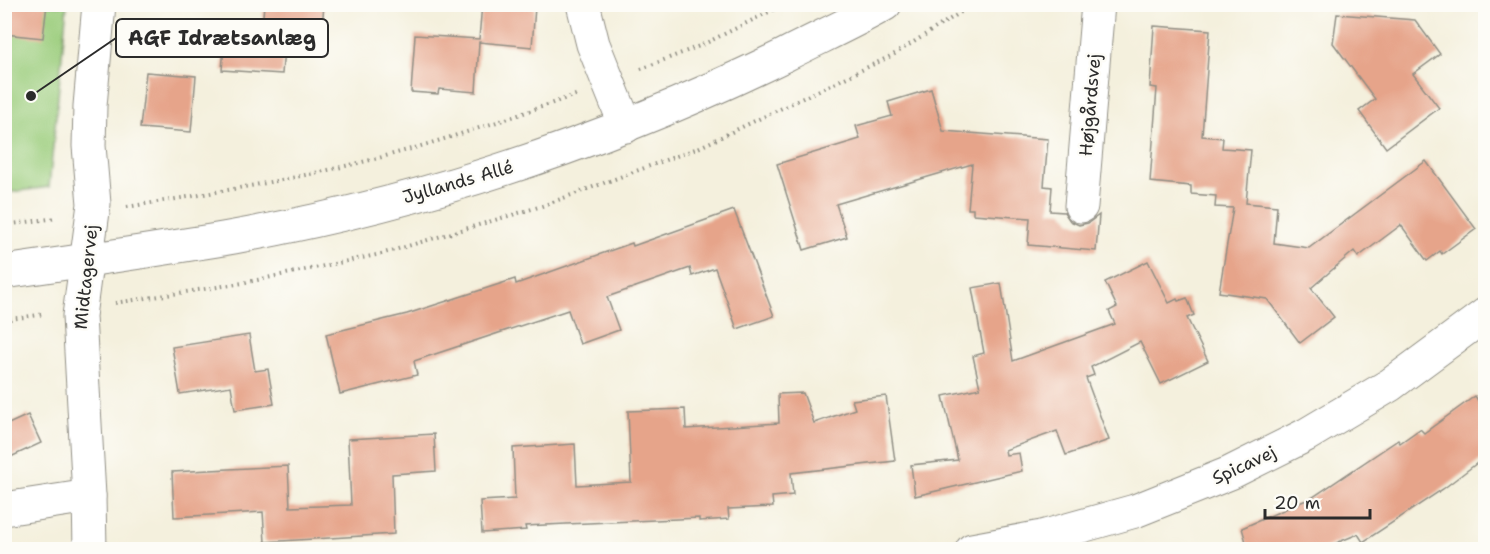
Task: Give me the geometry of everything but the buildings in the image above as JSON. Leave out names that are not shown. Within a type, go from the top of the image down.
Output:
[{"type":"street","name":"Midtagervej","points":[[90,549],[79,316],[94,204],[89,146],[90,106],[99,4]]},
{"type":"street","points":[[583,4],[593,44],[626,126]]},
{"type":"street","name":"Jyllands Allé","points":[[4,272],[236,236],[382,204],[527,162],[681,104],[755,70],[885,4]]},
{"type":"street","name":"Højgårdsvej","points":[[1081,206],[1098,4]]},
{"type":"street","name":"Spicavej","points":[[972,549],[1042,537],[1135,511],[1230,472],[1306,435],[1390,385],[1485,314]]},
{"type":"street","points":[[4,509],[89,496]]},
{"type":"path","points":[[4,225],[93,213],[266,184],[382,157],[495,124],[610,82],[702,45],[785,4]]},
{"type":"green space","points":[[4,5],[67,5],[49,187],[5,193]]},
{"type":"place","name":"AGF Idrætsanlæg","points":[[31,96]]}]
